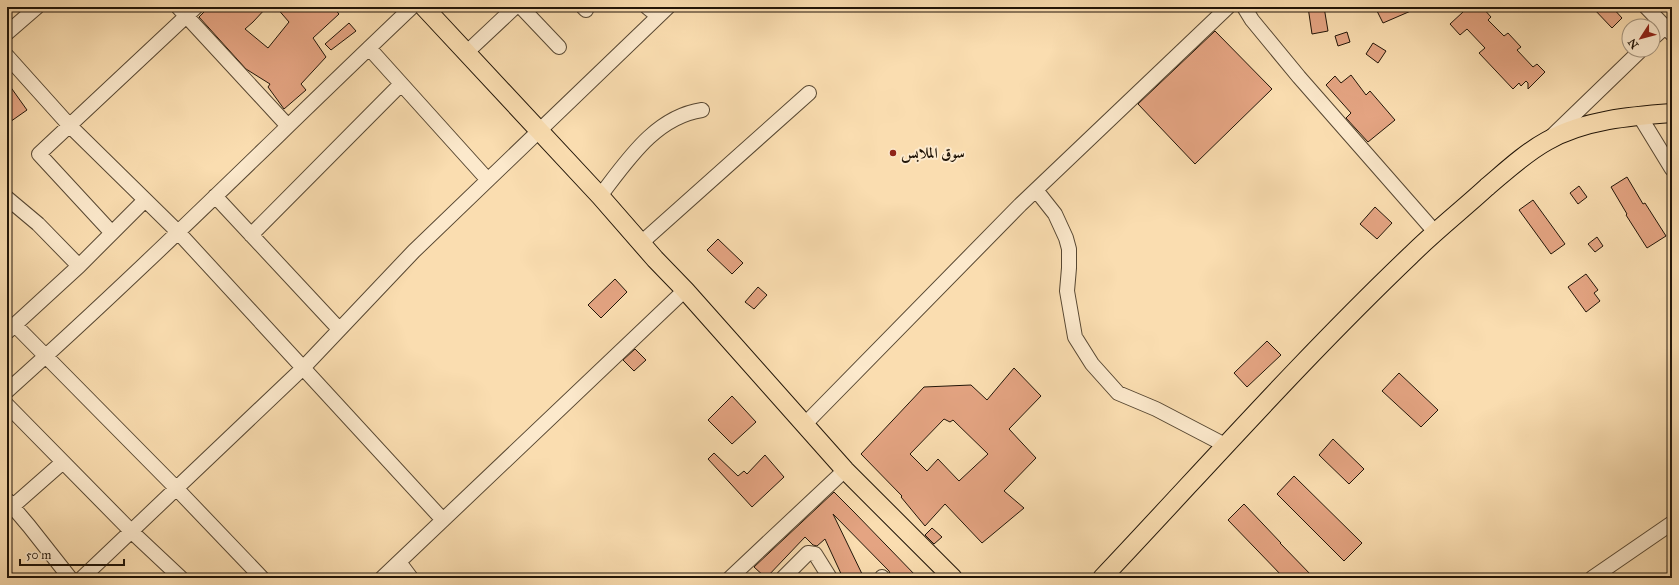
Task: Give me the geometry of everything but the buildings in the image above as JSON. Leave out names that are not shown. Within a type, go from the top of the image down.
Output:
[{"type":"main road","points":[[424,7],[600,196],[845,470],[953,578]]},
{"type":"main road","points":[[1102,578],[1332,332],[1435,232],[1518,161],[1548,140],[1572,130],[1639,115],[1672,113]]},
{"type":"street","points":[[7,33],[37,7]]},
{"type":"street","points":[[7,391],[178,232],[287,125],[412,7]]},
{"type":"street","points":[[466,53],[515,7]]},
{"type":"street","points":[[521,7],[559,47]]},
{"type":"street","points":[[805,424],[1036,190],[1228,7]]},
{"type":"street","points":[[1244,7],[1252,20],[1299,77],[1435,232]]},
{"type":"street","points":[[1646,7],[1668,30]]},
{"type":"street","points":[[112,233],[40,154],[187,10],[287,125]]},
{"type":"street","points":[[82,578],[303,368],[414,251],[539,130],[658,10]]},
{"type":"street","points":[[369,48],[487,179]]},
{"type":"street","points":[[7,56],[69,125],[178,232],[443,520]]},
{"type":"street","points":[[1548,140],[1633,58]]},
{"type":"street","points":[[251,235],[401,84]]},
{"type":"street","points":[[641,243],[809,93]]},
{"type":"street","points":[[600,196],[631,155],[643,143],[666,124],[680,116],[690,112],[702,110]]},
{"type":"street","points":[[1639,115],[1672,169]]},
{"type":"street","points":[[1036,190],[1055,214],[1066,238],[1069,249],[1067,291],[1075,337],[1092,364],[1118,393],[1156,409],[1226,445]]},
{"type":"street","points":[[215,196],[339,330]]},
{"type":"street","points":[[7,198],[38,224],[79,266]]},
{"type":"street","points":[[145,200],[79,266],[11,329],[46,356],[262,578]]},
{"type":"street","points":[[382,578],[685,290]]},
{"type":"street","points":[[7,405],[132,532],[181,578]]},
{"type":"street","points":[[63,462],[10,503],[70,578]]},
{"type":"street","points":[[736,576],[845,470]]},
{"type":"street","points":[[1592,578],[1672,523]]},
{"type":"street","points":[[783,578],[808,553],[812,552],[815,554],[830,578]]},
{"type":"street","points":[[399,562],[411,578]]},
{"type":"place","name":"سوق الملابس","points":[[893,153]]}]
